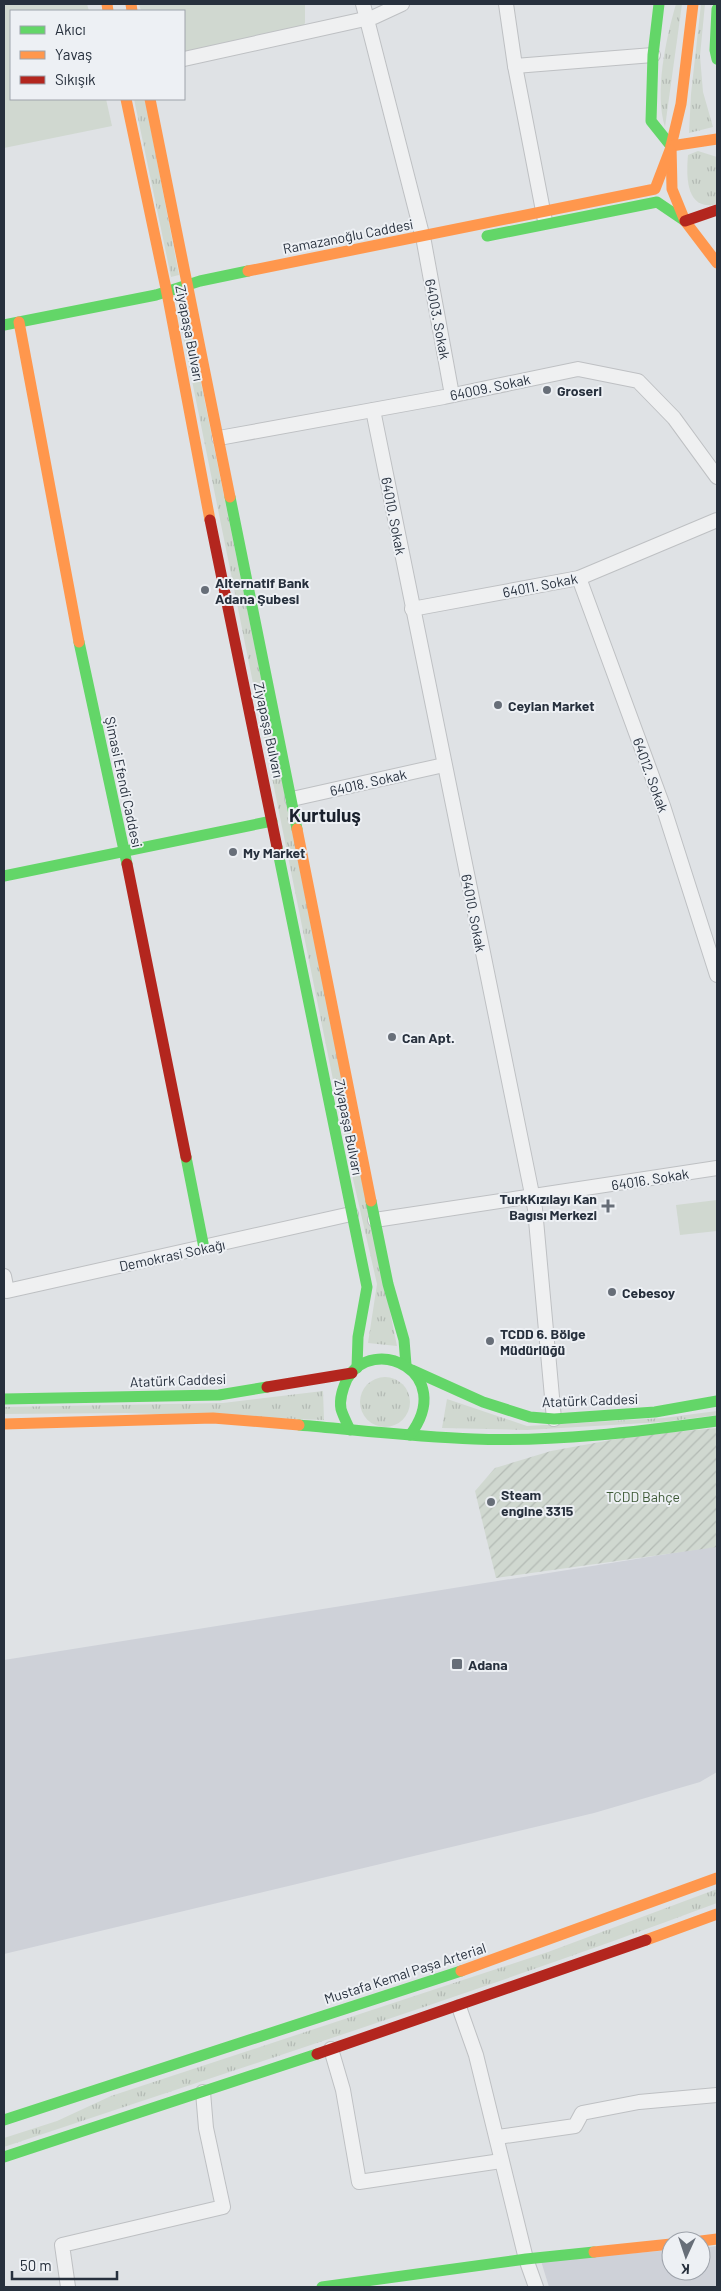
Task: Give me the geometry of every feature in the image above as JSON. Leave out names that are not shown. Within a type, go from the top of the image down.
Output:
[{"type":"main road","points":[[659,4],[654,54],[651,121],[671,146]]},
{"type":"main road","points":[[654,54],[667,4]]},
{"type":"main road","points":[[693,4],[681,104],[671,146],[672,189],[685,221],[717,263]]},
{"type":"main road","points":[[717,9],[715,50],[717,59]]},
{"type":"main road","name":"Ziyapaşa Bulvarı","points":[[126,100],[168,297],[195,446],[367,1287],[354,1370]]},
{"type":"main road","name":"Ziyapaşa Bulvarı","points":[[150,100],[164,160],[187,291],[292,799],[388,1284],[404,1340],[409,1368]]},
{"type":"main road","points":[[671,146],[717,139]]},
{"type":"main road","name":"Ramazanoğlu Caddesi","points":[[480,237],[654,189],[671,146]]},
{"type":"main road","name":"Ramazanoğlu Caddesi","points":[[4,336],[20,327],[168,297],[187,291],[424,245],[544,218],[657,202],[685,221]]},
{"type":"main road","points":[[685,221],[717,210]]},
{"type":"main road","name":"Ramazanoğlu Caddesi","points":[[187,291],[218,289]]},
{"type":"main road","name":"Ramazanoğlu Caddesi","points":[[4,324],[20,327]]},
{"type":"main road","name":"Şimasi Efendi Caddesi","points":[[20,327],[70,604],[124,850],[204,1248]]},
{"type":"main road","points":[[4,876],[272,821]]},
{"type":"main road","points":[[350,1430],[342,1418],[341,1390],[347,1377],[354,1370],[366,1362],[381,1359],[397,1361],[409,1368],[420,1381],[425,1395],[425,1410],[420,1422],[410,1435]]},
{"type":"main road","name":"Atatürk Caddesi","points":[[409,1368],[483,1402],[530,1417],[554,1419],[655,1412],[717,1401]]},
{"type":"main road","name":"Atatürk Caddesi","points":[[4,1399],[219,1395],[354,1370]]},
{"type":"main road","points":[[4,1424],[213,1418],[410,1435],[473,1439],[530,1439],[631,1433],[717,1421]]},
{"type":"main road","name":"Mustafa Kemal Paşa Arterial","points":[[4,2120],[450,1975],[717,1878]]},
{"type":"main road","points":[[4,2157],[459,2007],[717,1914]]},
{"type":"main road","points":[[322,2287],[392,2282],[526,2259],[661,2245]]},
{"type":"street","name":"64003. Sokak","points":[[363,4],[424,245],[452,395]]},
{"type":"street","points":[[185,59],[374,17],[402,4]]},
{"type":"street","points":[[506,4],[515,66],[544,218]]},
{"type":"street","points":[[515,66],[654,54]]},
{"type":"street","name":"64009. Sokak","points":[[218,438],[452,395],[578,369],[638,381],[674,418],[717,478]]},
{"type":"street","name":"64010. Sokak","points":[[373,410],[531,1197],[535,1209],[554,1419]]},
{"type":"street","name":"64011. Sokak","points":[[412,609],[579,578],[717,520]]},
{"type":"street","name":"64012. Sokak","points":[[579,578],[662,806],[717,975]]},
{"type":"street","name":"64018. Sokak","points":[[292,799],[444,765]]},
{"type":"street","name":"64016. Sokak","points":[[375,1220],[717,1168]]},
{"type":"street","name":"Demokrasi Sokağı","points":[[4,1276],[7,1291],[351,1214]]},
{"type":"street","points":[[459,2007],[476,2055],[498,2137],[501,2161],[526,2259],[536,2287]]},
{"type":"street","points":[[331,2049],[343,2090],[359,2182],[501,2161]]},
{"type":"street","points":[[68,2287],[62,2245],[223,2207],[206,2128],[203,2092]]},
{"type":"street","points":[[498,2137],[575,2126],[582,2113],[639,2102],[717,2094]]},
{"type":"shaded area","points":[[717,1546],[717,1772],[700,1782],[594,1813],[4,1954],[4,1660]]},
{"type":"shaded area","points":[[717,2246],[717,2287],[549,2287],[541,2261],[661,2251],[661,2281],[711,2281],[711,2247]]},
{"type":"green space","points":[[4,4],[87,4],[89,10],[10,10],[10,100],[106,100],[112,126],[4,148]]},
{"type":"green space","points":[[139,4],[305,4],[305,23],[299,32],[185,66],[185,10],[141,10]]},
{"type":"green space","points":[[676,4],[682,4],[665,127],[662,113],[661,82],[665,49]]},
{"type":"green space","points":[[701,4],[705,4],[700,56],[703,92],[713,127],[689,133],[691,94]]},
{"type":"green space","points":[[134,100],[145,100],[179,275],[171,277]]},
{"type":"green space","points":[[698,151],[717,157],[717,204],[707,205],[699,203],[690,191],[687,173],[688,155]]},
{"type":"green space","points":[[187,314],[397,1346],[368,1343],[377,1284],[353,1179],[179,316]]},
{"type":"green space","points":[[717,1200],[717,1231],[680,1235],[676,1205]]},
{"type":"green space","points":[[385,1377],[395,1379],[403,1384],[408,1392],[410,1402],[408,1412],[403,1420],[395,1425],[385,1427],[375,1425],[367,1420],[362,1412],[360,1402],[362,1392],[367,1384],[375,1379]]},
{"type":"green space","points":[[323,1391],[324,1420],[126,1413],[4,1414],[4,1407],[223,1403]]},
{"type":"green space","points":[[447,1399],[527,1426],[663,1418],[717,1411],[717,1415],[663,1422],[527,1430],[442,1428]]},
{"type":"green space","name":"TCDD Bahçe","points":[[717,1428],[717,1547],[496,1578],[475,1491],[495,1468],[551,1451],[633,1436]]},
{"type":"green space","points":[[717,1889],[717,1903],[629,1935],[451,1998],[4,2147],[4,2138],[57,2121],[111,2096],[548,1952]]},
{"type":"traffic: fast","points":[[659,4],[653,55],[651,121],[671,146]]},
{"type":"traffic: fast","points":[[717,9],[715,50],[717,59]]},
{"type":"traffic: fast","points":[[487,236],[657,202],[685,221]]},
{"type":"traffic: fast","points":[[4,325],[156,295],[200,281],[248,271]]},
{"type":"traffic: fast","points":[[230,497],[297,829]]},
{"type":"traffic: fast","points":[[79,642],[127,864]]},
{"type":"traffic: fast","points":[[4,876],[272,821]]},
{"type":"traffic: fast","points":[[277,847],[367,1287],[358,1337],[357,1368]]},
{"type":"traffic: fast","points":[[186,1157],[204,1248]]},
{"type":"traffic: fast","points":[[371,1201],[388,1284],[404,1340],[406,1365]]},
{"type":"traffic: fast","points":[[350,1430],[341,1409],[342,1393],[347,1379],[359,1366],[374,1360],[391,1360],[406,1366],[418,1378],[424,1394],[422,1413],[410,1435]]},
{"type":"traffic: fast","points":[[412,1370],[483,1402],[530,1417],[554,1419],[655,1412],[717,1401]]},
{"type":"traffic: fast","points":[[4,1399],[219,1395],[267,1387]]},
{"type":"traffic: fast","points":[[299,1425],[430,1437],[504,1440],[565,1438],[717,1421]]},
{"type":"traffic: fast","points":[[4,2120],[461,1971]]},
{"type":"traffic: fast","points":[[4,2157],[317,2054]]},
{"type":"traffic: fast","points":[[322,2287],[526,2259],[594,2252]]},
{"type":"traffic: slow","points":[[107,4],[108,10]]},
{"type":"traffic: slow","points":[[131,4],[132,10]]},
{"type":"traffic: slow","points":[[693,4],[681,104],[671,146],[672,189],[685,221],[717,263]]},
{"type":"traffic: slow","points":[[126,100],[168,298],[210,520]]},
{"type":"traffic: slow","points":[[150,100],[230,497]]},
{"type":"traffic: slow","points":[[671,146],[717,139]]},
{"type":"traffic: slow","points":[[248,271],[655,189],[670,150]]},
{"type":"traffic: slow","points":[[19,322],[79,642]]},
{"type":"traffic: slow","points":[[297,829],[371,1201]]},
{"type":"traffic: slow","points":[[4,1424],[213,1418],[299,1425]]},
{"type":"traffic: slow","points":[[461,1971],[717,1878]]},
{"type":"traffic: slow","points":[[646,1940],[717,1914]]},
{"type":"traffic: slow","points":[[711,2240],[717,2239]]},
{"type":"traffic: slow","points":[[594,2252],[661,2245]]},
{"type":"traffic: jam","points":[[685,221],[717,210]]},
{"type":"traffic: jam","points":[[210,520],[277,847]]},
{"type":"traffic: jam","points":[[127,864],[186,1157]]},
{"type":"traffic: jam","points":[[267,1387],[352,1373]]},
{"type":"traffic: jam","points":[[317,2054],[646,1940]]},
{"type":"place","name":"Groseri","points":[[547,390]]},
{"type":"place","name":"Alternatif Bank Adana Şubesi","points":[[205,590]]},
{"type":"place","name":"Ceylan Market","points":[[498,705]]},
{"type":"place","name":"My Market","points":[[233,852]]},
{"type":"place","name":"Can Apt.","points":[[392,1037]]},
{"type":"place","name":"TurkKızılayı Kan Bagısı Merkezi","points":[[608,1206]]},
{"type":"place","name":"Cebesoy","points":[[612,1292]]},
{"type":"place","name":"TCDD 6. Bölge Müdürlüğü","points":[[490,1341]]},
{"type":"place","name":"Steam engine 3315","points":[[491,1502]]},
{"type":"place","name":"Adana","points":[[457,1664]]},
{"type":"district","name":"Kurtuluş","points":[[325,814]]}]
